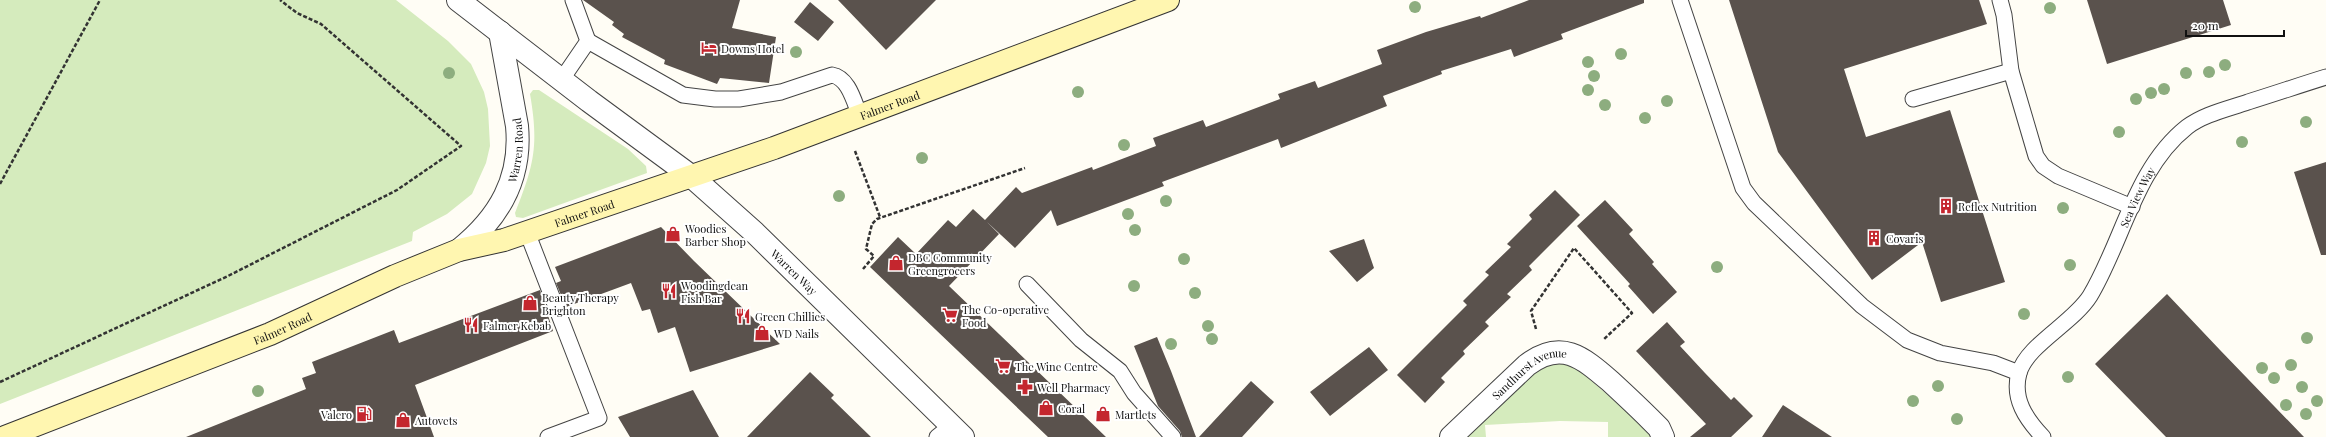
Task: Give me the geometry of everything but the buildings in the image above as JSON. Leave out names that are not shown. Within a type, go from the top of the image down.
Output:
[{"type":"main road","name":"Falmer Road","points":[[5,437],[270,334],[395,276],[459,250],[504,240],[691,176],[860,116],[1168,0]]},
{"type":"street","points":[[458,0],[691,176]]},
{"type":"street","name":"Warren Road","points":[[459,250],[486,227],[494,216],[510,184],[515,165],[518,138],[516,120],[500,32]]},
{"type":"street","name":"Warren Way","points":[[691,176],[747,225],[951,433]]},
{"type":"street","name":"Sandhurst Avenue","points":[[1451,437],[1527,365],[1546,354],[1567,353],[1586,360],[1659,428],[1662,437]]},
{"type":"lane","points":[[573,0],[588,41],[684,95],[715,99],[739,99],[781,92],[832,75],[838,76],[847,86],[860,116]]},
{"type":"lane","points":[[1680,0],[1744,188],[1754,203],[1862,306],[1906,340],[1930,350],[1993,363],[2019,373]]},
{"type":"lane","points":[[2000,0],[2004,15],[2011,71],[2036,156],[2043,166],[2058,176],[2132,207]]},
{"type":"lane","points":[[562,79],[588,41]]},
{"type":"lane","points":[[1913,99],[2011,71]]},
{"type":"lane","name":"Sea View Way","points":[[2043,437],[2024,416],[2018,392],[2019,373],[2032,352],[2064,325],[2090,297],[2132,207],[2156,162],[2173,139],[2190,125],[2226,110],[2326,77]]},
{"type":"lane","points":[[527,232],[599,418],[548,437]]},
{"type":"lane","points":[[1027,284],[1081,340],[1120,371],[1134,393],[1173,437]]},
{"type":"path","points":[[0,184],[100,0]]},
{"type":"path","points":[[0,382],[228,276],[361,208],[396,190],[461,146],[321,24],[297,13],[280,0]]},
{"type":"path","points":[[855,151],[880,217]]},
{"type":"path","points":[[862,269],[874,256],[866,249],[872,224],[880,217],[1025,168]]},
{"type":"path","points":[[1546,354],[1537,335],[1532,311],[1574,248],[1632,313],[1596,347],[1586,360]]},
{"type":"green space","points":[[0,0],[396,0],[448,41],[471,64],[484,92],[488,109],[490,146],[486,163],[472,194],[447,214],[413,232],[412,241],[0,404]]},
{"type":"green space","points":[[533,90],[539,90],[628,149],[646,166],[647,173],[523,218],[516,217],[515,213],[527,181],[533,155],[534,128],[530,94]]},
{"type":"green space","points":[[1549,360],[1573,365],[1646,428],[1652,437],[1608,437],[1608,422],[1560,421],[1485,425],[1486,437],[1459,437]]},
{"type":"place","name":"Downs Hotel","points":[[709,48]]},
{"type":"place","name":"Reflex Nutrition","points":[[1946,206]]},
{"type":"place","name":"Woodies Barber Shop","points":[[673,234]]},
{"type":"place","name":"Covaris","points":[[1874,238]]},
{"type":"place","name":"DBC Community Greengrocers","points":[[896,263]]},
{"type":"place","name":"Woodingdean Fish Bar","points":[[669,291]]},
{"type":"place","name":"Beauty Therapy Brighton","points":[[530,303]]},
{"type":"place","name":"The Co-operative Food","points":[[950,315]]},
{"type":"place","name":"Green Chillies","points":[[743,316]]},
{"type":"place","name":"Falmer Kebab","points":[[471,325]]},
{"type":"place","name":"WD Nails","points":[[762,333]]},
{"type":"place","name":"The Wine Centre","points":[[1003,366]]},
{"type":"place","name":"Well Pharmacy","points":[[1025,387]]},
{"type":"place","name":"Coral","points":[[1046,408]]},
{"type":"place","name":"Valero","points":[[364,414]]},
{"type":"place","name":"Martlets","points":[[1103,414]]},
{"type":"place","name":"Autovets","points":[[403,420]]}]
